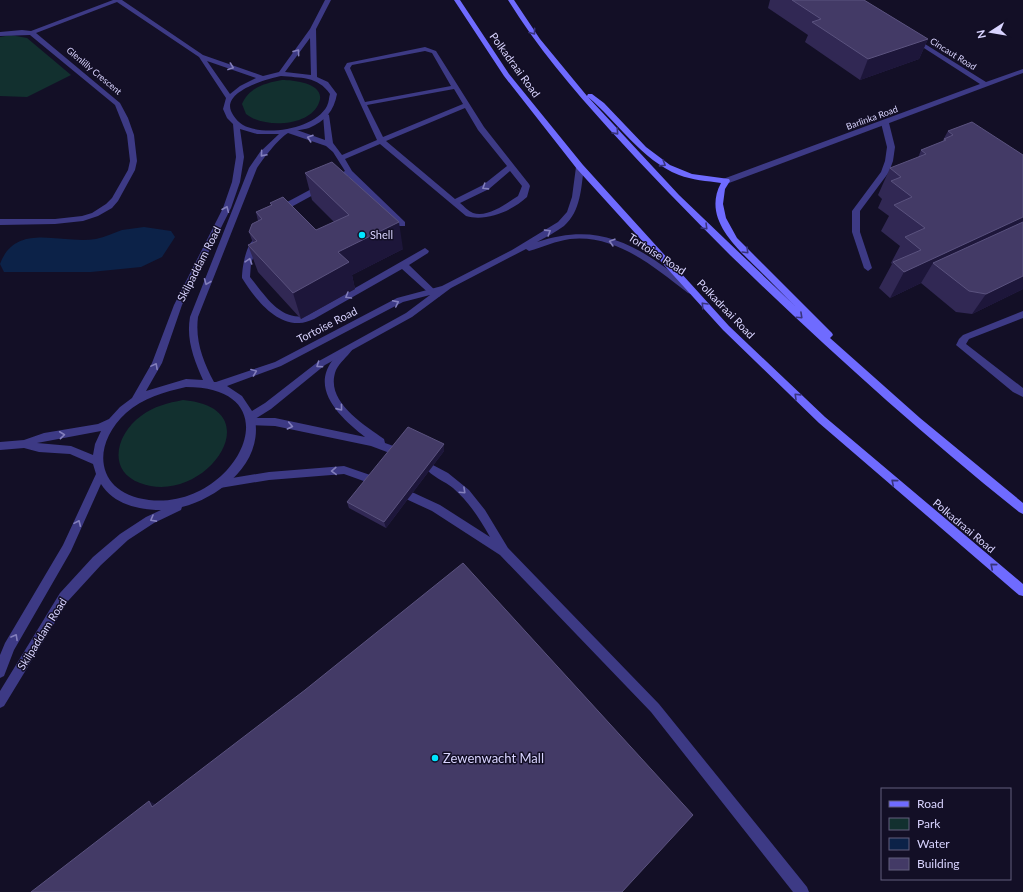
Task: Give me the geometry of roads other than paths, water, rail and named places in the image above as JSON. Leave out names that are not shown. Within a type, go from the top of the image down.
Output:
[{"type":"main road","name":"Polkadraai Road","points":[[457,0],[506,75],[580,167],[726,328],[822,420],[1023,591]]},
{"type":"main road","points":[[511,0],[531,30],[572,83],[705,227],[859,370],[981,477],[1023,509]]},
{"type":"main road","points":[[572,83],[606,108],[649,154],[662,164],[682,174],[726,181],[721,188],[718,201],[725,224],[734,240],[815,319],[859,370]]},
{"type":"street","points":[[0,34],[16,32],[32,33],[118,0],[201,56],[261,78]]},
{"type":"street","points":[[281,74],[314,29],[328,0]]},
{"type":"street","points":[[314,29],[314,77]]},
{"type":"street","name":"Glenlilly Crescent","points":[[0,222],[75,220],[95,214],[105,209],[117,198],[132,168],[134,153],[127,120],[118,104],[32,33]]},
{"type":"street","name":"Cincaut Road","points":[[908,36],[986,85]]},
{"type":"street","points":[[425,49],[434,52],[481,128],[526,186],[524,195],[521,198],[482,217],[470,214],[382,142],[363,104],[348,68],[349,64],[425,49]]},
{"type":"street","points":[[201,56],[230,99],[245,85],[261,78],[281,74],[314,77],[327,84],[334,93],[333,104],[326,115],[313,124],[288,132]]},
{"type":"street","name":"Barlinka Road","points":[[726,181],[1023,71]]},
{"type":"street","points":[[363,104],[455,87]]},
{"type":"street","name":"Skilpaddam Road","points":[[136,400],[157,363],[178,305],[227,208],[236,182],[240,157],[236,124],[229,115],[228,110],[230,99]]},
{"type":"street","points":[[340,158],[467,106]]},
{"type":"street","points":[[326,115],[329,144],[349,172],[402,224]]},
{"type":"street","points":[[868,268],[856,232],[856,211],[885,172],[891,147],[885,122]]},
{"type":"street","points":[[236,124],[257,132],[288,132],[329,144]]},
{"type":"street","name":"Skilpaddam Road","points":[[214,385],[200,363],[193,341],[192,327],[194,317],[250,174],[262,154],[288,132]]},
{"type":"street","points":[[455,202],[486,187],[511,166]]},
{"type":"street","name":"Tortoise Road","points":[[214,385],[278,364],[400,300],[433,293],[515,252],[561,224],[571,213],[576,197],[580,167]]},
{"type":"street","points":[[271,216],[349,172]]},
{"type":"street","points":[[259,233],[248,263],[246,278],[278,314],[286,319],[296,321],[305,320],[425,251]]},
{"type":"street","name":"Tortoise Road","points":[[515,252],[565,237],[593,237],[614,242],[628,248],[692,292]]},
{"type":"street","points":[[402,264],[433,293]]},
{"type":"street","name":"Tortoise Road","points":[[251,419],[322,363],[409,315],[433,293]]},
{"type":"street","points":[[1023,314],[966,336],[962,341],[961,346],[1023,393]]},
{"type":"street","points":[[251,419],[275,422],[390,449],[352,422],[337,405],[329,387],[331,371],[347,350]]},
{"type":"street","points":[[186,383],[214,385],[234,394],[245,406],[251,419],[250,443],[239,465],[220,484],[205,494],[188,501],[164,506],[143,505],[124,499],[109,489],[100,474],[97,461],[98,448],[103,435],[111,422],[122,410],[136,400],[160,388],[186,383]]},
{"type":"street","points":[[0,446],[24,444],[44,437],[85,431],[111,422]]},
{"type":"street","points":[[24,444],[39,448],[71,450],[97,461]]},
{"type":"street","points":[[431,468],[448,477],[474,501],[486,518],[504,552]]},
{"type":"street","points":[[220,484],[269,476],[344,470],[372,480]]},
{"type":"street","name":"Skilpaddam Road","points":[[0,672],[9,647],[67,548],[100,474]]},
{"type":"street","points":[[410,496],[436,508],[504,552],[655,708],[802,892]]},
{"type":"street","name":"Skilpaddam Road","points":[[0,702],[64,597],[97,561],[124,537],[150,520],[188,501]]},
{"type":"water","points":[[144,227],[171,231],[175,237],[162,257],[141,267],[91,272],[4,272],[0,264],[7,251],[17,243],[28,239],[96,239],[122,230]]},
{"type":"place","name":"Shell","points":[[362,235]]},
{"type":"place","name":"Zewenwacht Mall","points":[[435,758]]}]
